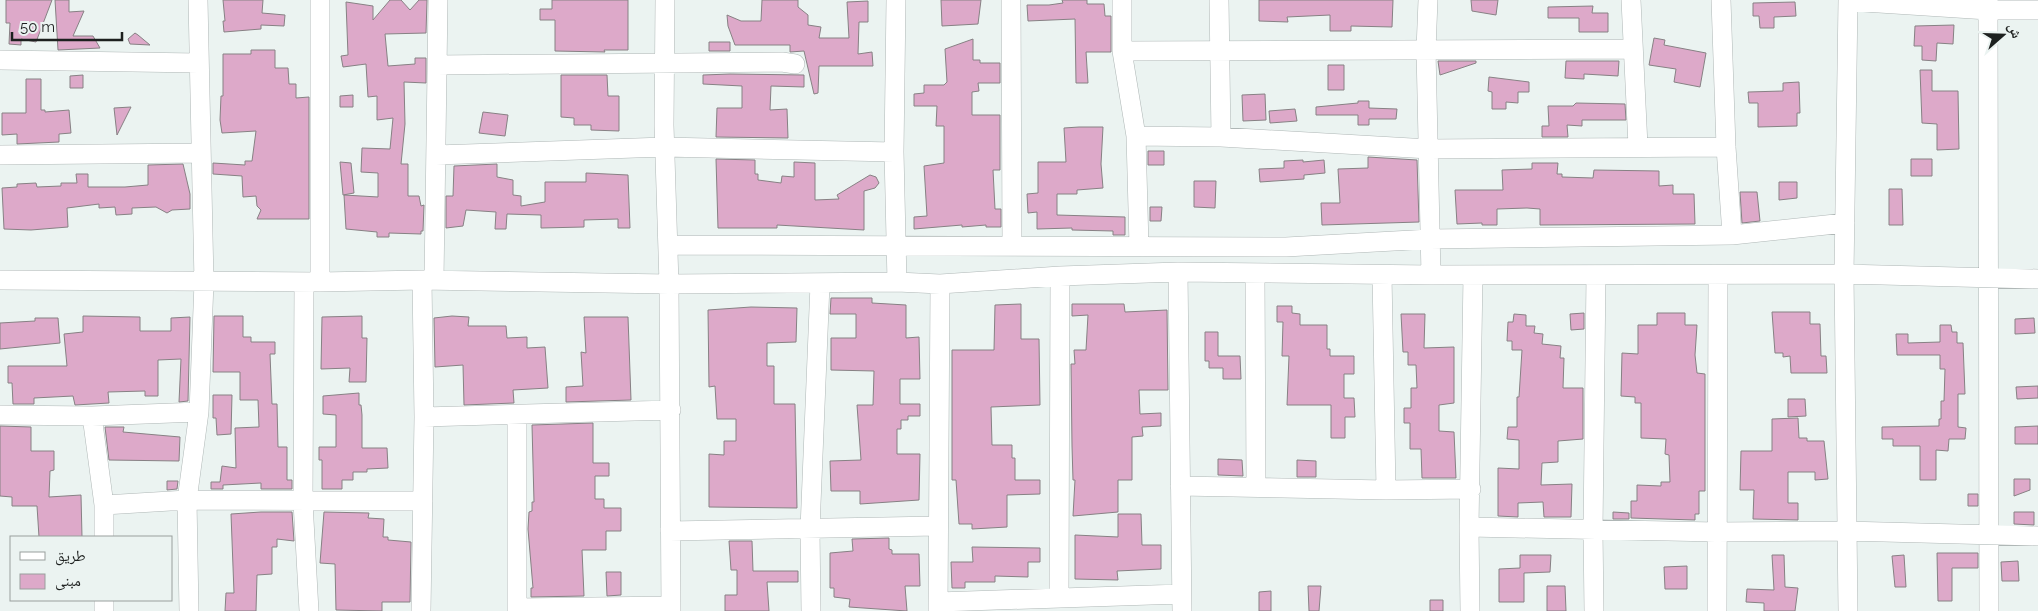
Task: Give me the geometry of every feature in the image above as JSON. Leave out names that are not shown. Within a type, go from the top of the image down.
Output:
[{"type":"street","points":[[189,611],[187,500],[199,412],[204,282],[198,0]]},
{"type":"street","points":[[309,611],[303,502],[312,282],[320,0]]},
{"type":"street","points":[[421,611],[424,418],[428,280],[436,155],[438,0]]},
{"type":"street","points":[[517,415],[517,610],[671,609],[670,284],[664,147],[665,0]]},
{"type":"street","points":[[896,0],[894,152],[895,245],[898,282]]},
{"type":"street","points":[[1011,0],[1012,245]]},
{"type":"street","points":[[1122,0],[1122,51],[1136,136],[1139,246]]},
{"type":"street","points":[[1220,0],[1221,137]]},
{"type":"street","points":[[1428,0],[1426,50],[1431,275]]},
{"type":"street","points":[[1631,0],[1638,146]]},
{"type":"street","points":[[1721,0],[1726,147],[1732,235]]},
{"type":"street","points":[[1848,611],[1844,223],[1848,0],[1988,5],[2038,10]]},
{"type":"street","points":[[1988,5],[1989,611]]},
{"type":"street","points":[[1122,51],[1632,49]]},
{"type":"street","points":[[0,60],[198,63]]},
{"type":"street","points":[[437,66],[666,61],[782,62],[795,64]]},
{"type":"street","points":[[1136,136],[1221,137],[1429,149],[1528,150],[1638,146],[1726,147]]},
{"type":"street","points":[[436,155],[664,147],[894,152]]},
{"type":"street","points":[[0,155],[201,153]]},
{"type":"street","points":[[668,245],[1286,247],[1430,239],[1732,235],[1844,223]]},
{"type":"street","points":[[0,280],[312,282],[428,280],[670,284],[898,282],[940,284],[1060,276],[1178,272],[1382,275],[1844,274],[2038,279]]},
{"type":"street","points":[[940,284],[938,606],[1059,598],[1181,603],[1178,272]]},
{"type":"street","points":[[1255,274],[1256,487]]},
{"type":"street","points":[[1382,275],[1386,490]]},
{"type":"street","points":[[1470,611],[1469,527],[1473,275]]},
{"type":"street","points":[[1594,611],[1596,275]]},
{"type":"street","points":[[1716,611],[1718,275]]},
{"type":"street","points":[[1059,598],[1060,276]]},
{"type":"street","points":[[811,611],[810,529],[820,284]]},
{"type":"street","points":[[424,418],[671,410]]},
{"type":"street","points":[[0,415],[92,416],[199,412]]},
{"type":"street","points":[[92,416],[104,505],[104,536]]},
{"type":"street","points":[[1180,486],[1386,490],[1471,489]]},
{"type":"street","points":[[104,505],[187,500],[303,502],[423,501]]},
{"type":"street","points":[[670,531],[937,526]]},
{"type":"street","points":[[1469,527],[1716,532],[1846,531],[2038,536]]},
{"type":"building","points":[[6,0],[52,0],[36,42],[21,39],[21,45],[9,44],[10,23],[6,23]]},
{"type":"building","points":[[55,0],[69,0],[69,12],[84,11],[73,36],[93,36],[100,48],[58,50]]},
{"type":"building","points":[[223,0],[263,0],[262,13],[285,15],[284,26],[261,25],[261,29],[224,32]]},
{"type":"building","points":[[390,0],[401,0],[410,10],[419,0],[427,0],[426,33],[385,34],[388,66],[415,64],[415,58],[426,58],[426,83],[404,82],[405,124],[401,164],[408,164],[408,196],[419,196],[421,206],[424,205],[423,231],[421,231],[421,234],[389,233],[389,237],[377,237],[377,232],[346,229],[344,195],[378,197],[378,173],[361,172],[362,148],[390,149],[393,118],[377,120],[377,96],[368,97],[366,64],[343,67],[341,56],[348,55],[346,2],[373,6],[373,20]]},
{"type":"building","points":[[552,0],[628,0],[628,50],[604,50],[605,52],[555,51],[555,20],[540,20],[540,9],[552,9]]},
{"type":"building","points":[[762,0],[798,0],[798,7],[808,15],[808,25],[821,27],[819,38],[849,38],[847,2],[868,1],[868,22],[859,22],[858,54],[872,52],[873,66],[819,66],[818,93],[814,94],[804,51],[790,52],[790,45],[735,45],[728,26],[727,15],[741,21],[761,21]]},
{"type":"building","points":[[941,0],[981,0],[978,24],[942,26]]},
{"type":"building","points":[[1062,0],[1087,0],[1087,4],[1104,4],[1105,16],[1111,16],[1111,52],[1086,52],[1088,83],[1076,83],[1075,19],[1028,21],[1027,5],[1063,3]]},
{"type":"building","points":[[1259,0],[1393,0],[1392,27],[1351,26],[1351,31],[1330,31],[1330,15],[1287,17],[1288,22],[1259,21]]},
{"type":"building","points":[[1471,0],[1498,0],[1496,15],[1472,11]]},
{"type":"building","points":[[1795,2],[1796,16],[1774,17],[1774,28],[1760,28],[1759,16],[1753,16],[1753,3]]},
{"type":"building","points":[[1593,6],[1592,13],[1608,13],[1608,32],[1579,32],[1579,18],[1548,18],[1548,7]]},
{"type":"building","points":[[1954,25],[1953,44],[1937,43],[1936,61],[1922,60],[1922,46],[1914,46],[1915,26]]},
{"type":"building","points":[[135,33],[150,45],[130,44],[128,39]]},
{"type":"building","points":[[1654,38],[1665,40],[1664,45],[1706,53],[1700,87],[1674,82],[1676,69],[1649,65]]},
{"type":"building","points":[[973,39],[973,60],[980,60],[980,63],[1000,63],[1000,83],[978,83],[979,91],[972,92],[972,115],[1000,115],[1000,170],[993,170],[995,209],[1001,209],[1001,227],[986,227],[986,225],[962,227],[962,225],[914,229],[914,217],[927,216],[924,166],[944,163],[944,126],[936,126],[937,106],[914,106],[914,94],[924,93],[924,85],[944,85],[947,82],[945,49]]},
{"type":"building","points":[[709,42],[730,42],[730,51],[709,51]]},
{"type":"building","points":[[251,50],[275,50],[275,68],[288,68],[289,84],[296,84],[296,98],[309,97],[309,219],[257,219],[261,210],[257,206],[256,196],[243,197],[242,176],[213,174],[213,163],[245,165],[245,161],[252,161],[256,131],[222,133],[220,120],[221,96],[223,96],[223,54],[251,54]]},
{"type":"building","points":[[1438,61],[1476,61],[1476,63],[1440,75]]},
{"type":"building","points":[[1566,61],[1619,61],[1618,76],[1584,74],[1584,79],[1565,78]]},
{"type":"building","points":[[1328,65],[1344,65],[1344,90],[1328,90]]},
{"type":"building","points":[[1920,70],[1932,70],[1932,91],[1958,91],[1959,149],[1937,150],[1937,124],[1922,123]]},
{"type":"building","points":[[83,75],[83,88],[70,88],[70,76]]},
{"type":"building","points":[[561,75],[607,75],[608,96],[619,96],[619,131],[591,130],[591,125],[574,125],[574,118],[561,117]]},
{"type":"building","points":[[703,75],[804,75],[804,87],[771,86],[770,110],[787,109],[788,138],[716,137],[717,108],[742,108],[742,86],[703,84]]},
{"type":"building","points":[[1489,77],[1529,82],[1529,92],[1518,92],[1518,103],[1506,102],[1506,109],[1492,109],[1492,92],[1488,91]]},
{"type":"building","points":[[26,79],[41,79],[41,110],[45,110],[45,112],[69,110],[71,133],[59,134],[59,142],[17,144],[17,134],[2,135],[2,113],[26,113]]},
{"type":"building","points":[[1799,82],[1800,113],[1797,113],[1797,126],[1758,127],[1758,103],[1749,103],[1748,92],[1783,91],[1783,83]]},
{"type":"building","points":[[1265,94],[1266,120],[1243,121],[1242,95]]},
{"type":"building","points":[[353,95],[353,107],[340,107],[340,96]]},
{"type":"building","points":[[1358,101],[1369,101],[1369,108],[1397,109],[1396,119],[1369,119],[1369,125],[1358,125],[1358,115],[1316,115],[1316,107],[1358,103]]},
{"type":"building","points":[[1576,103],[1625,104],[1626,120],[1582,120],[1582,126],[1567,125],[1568,137],[1542,137],[1542,126],[1549,126],[1548,106],[1573,106]]},
{"type":"building","points":[[131,107],[117,135],[114,108]]},
{"type":"building","points":[[1295,109],[1297,121],[1270,123],[1269,111]]},
{"type":"building","points":[[483,112],[508,115],[505,136],[479,133]]},
{"type":"building","points":[[1103,127],[1101,164],[1103,188],[1077,190],[1077,194],[1057,194],[1057,215],[1125,217],[1125,235],[1113,235],[1113,231],[1072,230],[1072,228],[1037,229],[1037,212],[1028,213],[1027,194],[1038,193],[1038,162],[1066,162],[1064,128]]},
{"type":"building","points":[[1148,151],[1164,151],[1164,165],[1148,165]]},
{"type":"building","points":[[1368,157],[1417,160],[1419,222],[1322,225],[1321,203],[1340,203],[1338,169],[1368,168]]},
{"type":"building","points":[[716,159],[755,160],[755,174],[758,174],[758,180],[781,183],[782,176],[794,177],[794,162],[815,163],[815,200],[839,199],[837,195],[870,175],[876,177],[879,183],[875,188],[864,191],[864,230],[777,225],[777,228],[718,228]]},
{"type":"building","points":[[1911,159],[1932,159],[1932,176],[1911,176]]},
{"type":"building","points":[[1303,160],[1303,162],[1324,160],[1325,173],[1304,175],[1304,179],[1260,182],[1259,169],[1284,168],[1284,161]]},
{"type":"building","points":[[340,162],[351,163],[354,193],[343,195]]},
{"type":"building","points":[[1532,163],[1558,163],[1557,174],[1562,174],[1562,177],[1593,178],[1594,170],[1659,171],[1659,186],[1673,185],[1673,194],[1694,194],[1695,224],[1540,225],[1540,209],[1527,208],[1497,209],[1497,225],[1482,225],[1482,223],[1457,224],[1455,190],[1503,190],[1502,170],[1532,169]]},
{"type":"building","points":[[183,164],[190,194],[190,209],[172,210],[167,213],[156,207],[132,208],[132,214],[116,215],[115,207],[99,208],[99,204],[67,208],[68,227],[31,230],[4,229],[2,188],[17,187],[17,184],[36,183],[37,187],[61,186],[61,183],[77,183],[76,174],[88,174],[88,187],[148,185],[148,165]]},
{"type":"building","points":[[497,164],[497,177],[513,180],[513,195],[521,196],[521,206],[545,202],[545,182],[586,182],[586,173],[628,175],[630,228],[618,228],[618,219],[584,220],[584,227],[541,228],[541,215],[507,214],[506,229],[495,229],[496,212],[466,210],[463,226],[446,228],[446,196],[453,196],[454,166]]},
{"type":"building","points":[[1194,181],[1216,181],[1215,208],[1194,207]]},
{"type":"building","points":[[1779,182],[1797,182],[1797,198],[1779,200]]},
{"type":"building","points":[[1889,189],[1902,189],[1903,225],[1889,225]]},
{"type":"building","points":[[1740,192],[1757,192],[1760,221],[1742,223]]},
{"type":"building","points":[[1150,207],[1162,207],[1161,221],[1150,221]]},
{"type":"building","points":[[831,298],[872,298],[872,303],[906,305],[906,338],[919,337],[920,379],[900,379],[900,404],[920,404],[920,416],[908,416],[908,420],[901,420],[901,429],[897,429],[897,454],[920,454],[919,500],[860,504],[860,491],[831,491],[830,461],[861,460],[857,405],[873,405],[874,371],[831,370],[831,338],[856,338],[856,314],[830,314]]},
{"type":"building","points":[[1021,304],[1021,339],[1039,339],[1040,405],[991,407],[992,445],[1012,445],[1012,458],[1015,458],[1015,480],[1040,480],[1040,494],[1007,495],[1007,527],[972,529],[972,524],[959,524],[956,480],[952,480],[952,350],[994,350],[995,305]]},
{"type":"building","points":[[1072,304],[1124,304],[1125,312],[1167,310],[1168,390],[1139,390],[1140,414],[1161,413],[1161,426],[1142,427],[1143,436],[1132,437],[1132,480],[1118,480],[1118,512],[1073,516],[1075,480],[1073,480],[1071,364],[1075,364],[1074,350],[1086,350],[1088,315],[1072,316]]},
{"type":"building","points":[[1277,306],[1292,306],[1292,313],[1300,314],[1300,325],[1327,325],[1327,349],[1330,349],[1330,356],[1354,356],[1354,374],[1344,374],[1344,398],[1354,398],[1355,417],[1345,417],[1345,438],[1331,438],[1331,405],[1287,405],[1289,356],[1282,356],[1283,322],[1277,322]]},
{"type":"building","points":[[751,307],[797,308],[796,342],[767,343],[767,366],[774,366],[774,404],[795,404],[797,508],[709,507],[709,454],[724,455],[724,441],[736,441],[736,419],[717,419],[715,386],[709,387],[708,310]]},
{"type":"building","points":[[1772,312],[1810,312],[1810,324],[1820,324],[1821,356],[1826,356],[1827,373],[1791,373],[1790,356],[1783,357],[1783,353],[1775,353]]},
{"type":"building","points":[[1584,313],[1584,329],[1571,330],[1570,314]]},
{"type":"building","points":[[1657,313],[1685,313],[1685,325],[1697,325],[1695,355],[1697,373],[1705,374],[1705,491],[1699,491],[1699,514],[1695,514],[1695,520],[1631,518],[1631,501],[1637,501],[1637,485],[1661,486],[1661,482],[1670,482],[1669,455],[1665,454],[1666,439],[1641,438],[1641,403],[1635,403],[1635,397],[1621,396],[1622,353],[1638,354],[1638,325],[1657,325]]},
{"type":"building","points":[[1401,314],[1425,314],[1424,348],[1454,347],[1454,403],[1439,405],[1439,431],[1454,432],[1456,478],[1422,478],[1421,449],[1410,449],[1410,423],[1404,423],[1404,408],[1411,408],[1411,388],[1417,388],[1416,365],[1408,365],[1408,352],[1403,352]]},
{"type":"building","points":[[1514,314],[1526,315],[1526,326],[1535,326],[1534,333],[1543,334],[1542,344],[1561,346],[1560,358],[1564,358],[1563,388],[1583,388],[1583,439],[1558,441],[1558,462],[1542,463],[1541,485],[1572,484],[1571,517],[1544,517],[1543,502],[1518,503],[1518,517],[1498,516],[1498,468],[1519,469],[1519,440],[1507,439],[1508,427],[1517,427],[1517,397],[1519,397],[1522,350],[1512,350],[1512,341],[1507,341],[1508,322],[1513,322]]},
{"type":"building","points":[[83,316],[140,317],[140,331],[171,331],[171,318],[190,317],[188,401],[179,402],[181,359],[158,360],[158,396],[145,396],[145,391],[108,392],[109,403],[75,405],[73,396],[34,398],[34,404],[13,404],[12,383],[8,383],[8,366],[67,366],[64,334],[83,332]]},
{"type":"building","points":[[214,316],[243,316],[243,337],[251,337],[251,342],[275,342],[275,354],[270,354],[272,404],[277,404],[278,447],[287,447],[287,480],[292,480],[292,489],[261,489],[261,483],[223,485],[223,489],[211,489],[211,482],[220,482],[222,466],[236,468],[235,428],[259,427],[258,400],[240,400],[240,372],[213,372]]},
{"type":"building","points":[[362,316],[362,338],[367,338],[366,382],[349,382],[350,368],[321,369],[322,317]]},
{"type":"building","points":[[469,317],[468,326],[506,326],[507,338],[527,337],[527,348],[545,347],[548,388],[513,390],[514,403],[464,405],[463,365],[435,367],[434,318]]},
{"type":"building","points":[[584,317],[628,317],[631,400],[566,402],[566,387],[583,386],[581,352],[586,353]]},
{"type":"building","points":[[35,318],[58,318],[60,343],[0,349],[0,323],[35,321]]},
{"type":"building","points":[[2034,318],[2035,333],[2015,334],[2015,319]]},
{"type":"building","points":[[1940,325],[1951,325],[1952,332],[1957,332],[1957,343],[1963,343],[1965,394],[1958,394],[1958,427],[1966,428],[1965,439],[1949,439],[1948,451],[1936,450],[1936,480],[1920,480],[1920,446],[1893,446],[1893,439],[1882,439],[1882,427],[1939,426],[1941,401],[1944,401],[1945,369],[1940,369],[1940,355],[1897,355],[1896,334],[1908,334],[1908,343],[1940,342]]},
{"type":"building","points":[[1205,332],[1218,332],[1218,356],[1240,356],[1241,379],[1223,379],[1223,368],[1209,368],[1209,361],[1205,361]]},
{"type":"building","points":[[2038,386],[2038,398],[2017,399],[2016,387]]},
{"type":"building","points":[[359,393],[359,405],[361,405],[362,415],[362,448],[387,448],[388,468],[367,469],[367,472],[353,472],[353,480],[342,480],[342,489],[322,489],[322,460],[319,460],[319,447],[336,447],[336,415],[323,414],[323,396]]},
{"type":"building","points":[[213,395],[232,395],[231,434],[217,435],[216,418],[213,418]]},
{"type":"building","points":[[1788,399],[1805,399],[1806,416],[1788,417]]},
{"type":"building","points":[[1798,418],[1799,438],[1807,438],[1807,441],[1824,441],[1828,479],[1815,480],[1815,472],[1788,472],[1788,503],[1798,503],[1798,520],[1753,519],[1754,490],[1740,490],[1741,451],[1772,451],[1772,419]]},
{"type":"building","points":[[593,423],[593,463],[609,463],[609,476],[595,476],[595,499],[604,499],[604,508],[621,508],[621,531],[606,531],[606,550],[582,550],[584,596],[531,597],[531,588],[533,588],[528,529],[529,512],[532,511],[532,502],[534,502],[532,425]]},
{"type":"building","points":[[0,426],[31,427],[31,451],[54,451],[54,470],[50,471],[49,497],[81,495],[82,536],[39,536],[37,506],[12,506],[12,497],[0,496]]},
{"type":"building","points":[[2038,426],[2038,444],[2015,444],[2015,427]]},
{"type":"building","points":[[105,427],[124,427],[123,432],[180,437],[179,461],[109,460]]},
{"type":"building","points":[[1218,459],[1242,460],[1243,476],[1218,475]]},
{"type":"building","points":[[1297,460],[1316,461],[1316,477],[1297,477]]},
{"type":"building","points":[[2014,479],[2030,479],[2030,490],[2014,496]]},
{"type":"building","points":[[167,481],[178,481],[177,489],[167,490]]},
{"type":"building","points":[[1968,494],[1978,494],[1978,506],[1968,506]]},
{"type":"building","points":[[292,512],[294,541],[277,539],[277,547],[272,547],[272,574],[257,575],[256,611],[225,611],[226,593],[234,593],[231,514]]},
{"type":"building","points":[[324,512],[369,513],[368,518],[384,519],[383,537],[388,537],[388,540],[411,542],[410,602],[382,602],[382,611],[336,610],[335,564],[320,563]]},
{"type":"building","points":[[1613,512],[1629,513],[1629,519],[1613,519]]},
{"type":"building","points":[[2014,512],[2034,512],[2034,525],[2014,524]]},
{"type":"building","points":[[1118,514],[1141,514],[1142,545],[1161,545],[1161,569],[1117,571],[1118,580],[1075,579],[1075,535],[1118,537]]},
{"type":"building","points":[[889,538],[889,549],[892,550],[892,554],[919,554],[920,586],[905,586],[907,611],[849,607],[850,599],[834,597],[834,588],[830,588],[830,553],[853,551],[852,539]]},
{"type":"building","points":[[729,541],[752,541],[753,571],[798,571],[798,582],[767,582],[769,611],[725,611],[725,595],[737,595],[737,570],[731,570]]},
{"type":"building","points":[[972,547],[1040,548],[1040,562],[1028,562],[1028,577],[995,576],[995,582],[965,582],[965,588],[952,588],[951,562],[973,562]]},
{"type":"building","points":[[1937,553],[1978,553],[1978,568],[1952,568],[1952,601],[1938,601]]},
{"type":"building","points":[[1520,555],[1551,555],[1550,572],[1524,573],[1524,602],[1499,602],[1499,569],[1520,568]]},
{"type":"building","points":[[1772,555],[1784,555],[1785,587],[1798,588],[1795,611],[1764,611],[1764,603],[1746,602],[1747,589],[1774,590]]},
{"type":"building","points":[[1904,555],[1906,587],[1895,587],[1892,556]]},
{"type":"building","points":[[2018,561],[2019,581],[2002,581],[2001,562]]},
{"type":"building","points":[[1687,566],[1687,589],[1665,589],[1664,567]]},
{"type":"building","points":[[606,572],[621,572],[621,595],[607,596]]},
{"type":"building","points":[[1308,586],[1321,586],[1319,611],[1309,611]]},
{"type":"building","points":[[1547,586],[1565,586],[1566,611],[1547,611]]},
{"type":"building","points":[[1271,591],[1271,611],[1259,611],[1259,592]]},
{"type":"building","points":[[1430,600],[1443,600],[1443,611],[1430,611]]}]
